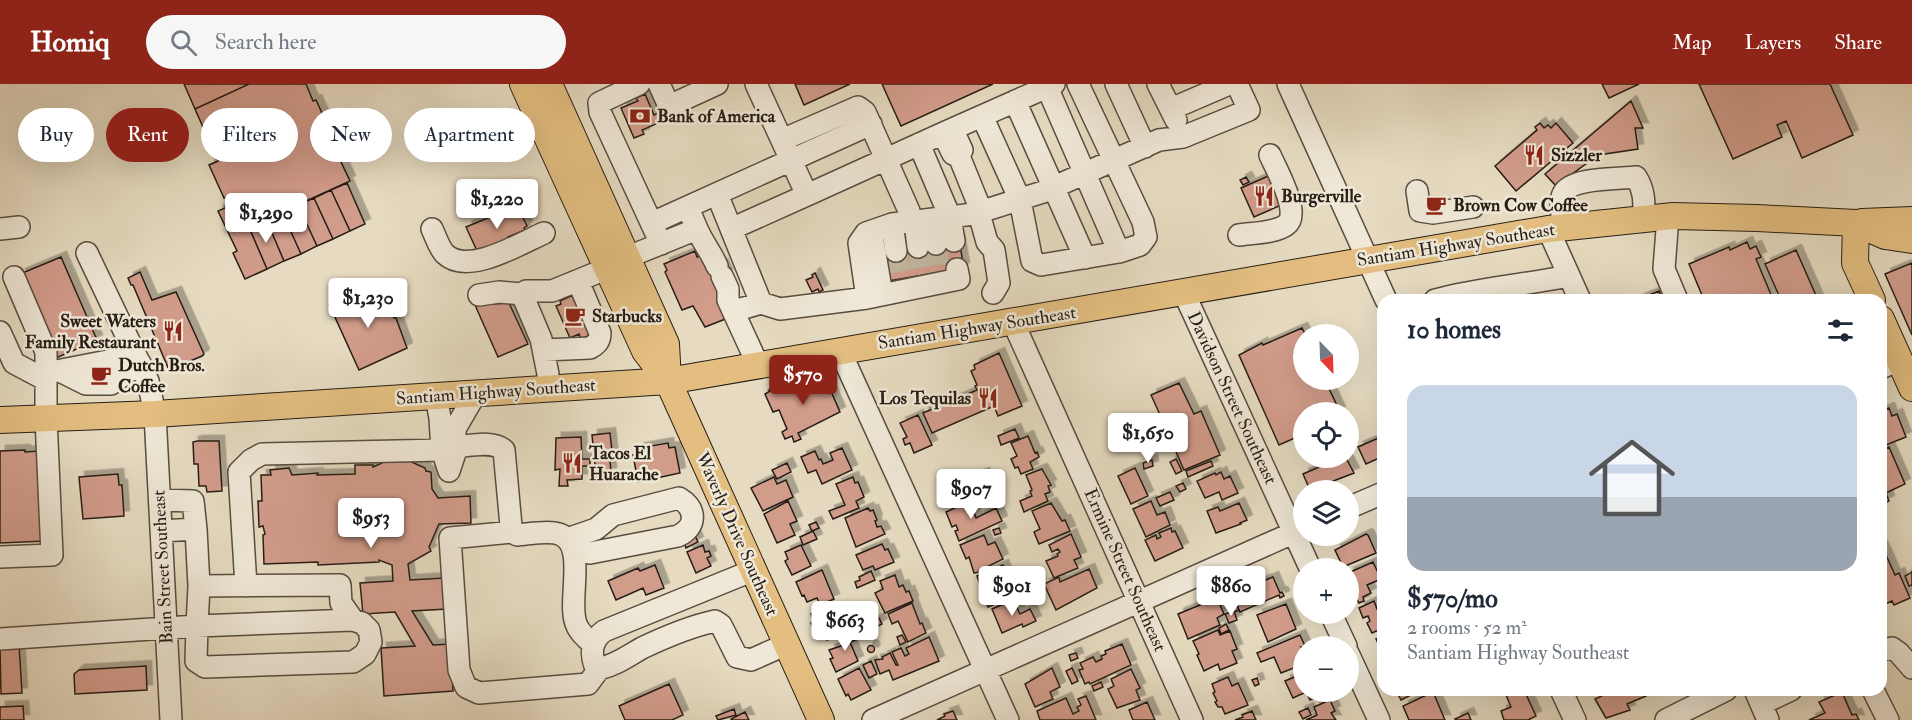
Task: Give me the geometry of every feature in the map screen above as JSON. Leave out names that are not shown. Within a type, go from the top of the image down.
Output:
[{"type":"main road","name":"Waverly Drive Southeast","points":[[546,85],[593,180],[617,263]]},
{"type":"main road","name":"Waverly Drive Southeast","points":[[546,85],[617,263],[666,344],[668,381],[821,720]]},
{"type":"main road","name":"Santiam Highway Southeast","points":[[0,420],[155,414],[668,381],[1184,293],[1368,259],[1556,229],[1656,218],[1757,218],[1856,223],[1885,236],[1912,240]]},
{"type":"main road","points":[[1869,294],[1855,262],[1856,223],[1912,220]]},
{"type":"main road","points":[[1887,349],[1890,364],[1912,388]]},
{"type":"street","points":[[659,84],[669,106],[717,84]]},
{"type":"street","points":[[756,84],[807,195]]},
{"type":"street","points":[[982,116],[1020,200],[1032,261],[1041,265],[1119,252],[1140,245],[1146,237],[1143,222],[1078,84]]},
{"type":"street","points":[[1116,84],[1145,147]]},
{"type":"street","points":[[1158,84],[1183,137]]},
{"type":"street","points":[[1171,109],[1229,84]]},
{"type":"street","points":[[888,291],[859,243],[866,233],[920,221],[982,213],[1054,188],[1159,141],[1183,137],[1249,110],[1237,84]]},
{"type":"street","points":[[1288,84],[1383,294]]},
{"type":"street","points":[[629,86],[599,103],[600,112],[662,244]]},
{"type":"street","points":[[731,229],[919,144],[953,142],[982,116],[1050,86],[1119,252]]},
{"type":"street","points":[[1015,102],[1084,258]]},
{"type":"street","points":[[782,140],[858,107],[865,112],[871,124],[909,211],[920,221],[936,244],[920,221],[919,144]]},
{"type":"street","points":[[652,223],[871,124]]},
{"type":"street","points":[[953,142],[982,213]]},
{"type":"street","points":[[1239,235],[1280,228],[1292,219],[1288,197],[1270,155]]},
{"type":"street","points":[[1577,294],[1569,276],[1556,229],[1561,196],[1569,185],[1586,181],[1636,177],[1642,187],[1644,198],[1656,218],[1664,269],[1674,294]]},
{"type":"street","points":[[1417,191],[1420,210],[1433,213],[1473,207]]},
{"type":"street","points":[[717,194],[761,303]]},
{"type":"street","points":[[688,208],[701,237],[702,251],[728,289],[731,305],[758,365]]},
{"type":"street","name":"Ermine Street Southeast","points":[[982,213],[980,218],[987,242],[994,250],[999,283],[993,292],[1006,324],[1139,602],[1192,720]]},
{"type":"street","points":[[896,251],[920,221]]},
{"type":"street","points":[[432,229],[447,256],[458,261],[486,259],[544,233]]},
{"type":"street","points":[[479,295],[499,292],[522,294],[526,291],[552,291],[662,244],[701,237]]},
{"type":"street","name":"Bain Street Southeast","points":[[87,253],[148,381],[155,414],[171,720]]},
{"type":"street","points":[[1461,294],[1569,276]]},
{"type":"street","points":[[0,557],[52,555],[46,418],[51,375],[46,352],[15,277]]},
{"type":"street","points":[[731,305],[761,303],[780,309],[888,291],[936,277]]},
{"type":"street","points":[[544,350],[585,349],[597,345],[600,340],[600,333],[578,281]]},
{"type":"street","name":"Davidson Street Southeast","points":[[1184,293],[1293,519]]},
{"type":"street","points":[[522,294],[544,350],[548,374],[547,388]]},
{"type":"street","points":[[0,332],[14,363],[51,375],[113,360],[140,363]]},
{"type":"street","points":[[840,351],[1008,720]]},
{"type":"street","points":[[448,448],[455,429],[476,393]]},
{"type":"street","points":[[436,396],[448,448]]},
{"type":"street","points":[[246,586],[239,472],[251,460],[262,454],[499,446],[504,450],[512,529],[517,535],[554,533],[570,544],[590,553],[678,536],[692,525],[693,516],[690,508],[679,498],[669,500],[613,515],[596,529],[570,544]]},
{"type":"street","points":[[1359,503],[1377,496]]},
{"type":"street","points":[[0,639],[166,627],[197,626],[353,620],[362,623],[369,630],[371,642],[365,654],[353,662],[205,667],[196,661],[197,626],[199,586],[193,501],[160,500]]},
{"type":"street","points":[[161,531],[196,529]]},
{"type":"street","points":[[512,529],[450,538],[459,670],[466,687],[479,693],[588,684],[599,669],[629,658],[641,649],[715,621],[721,625],[737,657],[751,660],[787,644]]},
{"type":"street","points":[[873,720],[1293,534]]},
{"type":"street","points":[[570,544],[575,567],[573,610],[576,626],[593,644]]},
{"type":"street","points":[[599,669],[593,661],[593,644],[596,636],[754,570]]},
{"type":"street","points":[[199,586],[340,585],[341,603],[353,620]]},
{"type":"street","points":[[1887,649],[1892,648],[1899,652],[1912,668]]},
{"type":"street","points":[[1359,676],[1379,720]]},
{"type":"street","points":[[1564,696],[1575,720]]},
{"type":"street","points":[[1666,720],[1714,696]]},
{"type":"street","points":[[1764,711],[1783,696]]},
{"type":"street","points":[[1875,696],[1888,720]]},
{"type":"building","points":[[184,84],[249,84],[195,109]]},
{"type":"building","points":[[249,84],[306,84],[313,101],[316,100],[320,108],[310,108],[310,162],[341,162],[350,181],[249,227],[233,194],[224,198],[209,165],[216,162],[298,162],[298,108],[201,108],[201,123],[195,109]]},
{"type":"building","points":[[795,84],[850,84],[804,105]]},
{"type":"building","points":[[882,84],[993,84],[901,126]]},
{"type":"building","points":[[1602,84],[1639,84],[1609,98]]},
{"type":"building","points":[[1699,84],[1830,84],[1853,135],[1802,158],[1786,121],[1777,125],[1782,137],[1733,159]]},
{"type":"building","points":[[645,94],[654,115],[661,112],[665,120],[642,130],[644,134],[634,138],[621,108],[638,101],[636,98]]},
{"type":"building","points":[[1631,101],[1643,128],[1635,128],[1638,149],[1598,155],[1556,186],[1545,174]]},
{"type":"building","name":"Sizzler","points":[[1540,123],[1544,128],[1548,125],[1551,128],[1556,123],[1573,143],[1516,191],[1495,166],[1537,130],[1535,127]]},
{"type":"building","points":[[1275,173],[1288,202],[1254,217],[1241,188]]},
{"type":"building","points":[[1246,177],[1249,182],[1243,185],[1240,180]]},
{"type":"building","points":[[347,183],[365,224],[350,231],[331,190]]},
{"type":"building","points":[[331,190],[350,231],[333,239],[314,198]]},
{"type":"building","points":[[314,198],[333,239],[317,246],[298,205]]},
{"type":"building","points":[[238,202],[267,269],[245,279],[233,253],[237,251],[218,211]]},
{"type":"building","points":[[298,205],[317,246],[301,254],[282,212]]},
{"type":"building","points":[[515,207],[516,210],[519,209],[527,226],[525,230],[508,237],[510,243],[478,253],[466,227]]},
{"type":"building","points":[[282,212],[301,254],[284,261],[266,219]]},
{"type":"building","points":[[266,219],[284,261],[267,269],[249,227]]},
{"type":"building","points":[[959,240],[964,268],[883,282],[878,254]]},
{"type":"building","points":[[1747,242],[1750,249],[1756,246],[1761,257],[1756,259],[1771,294],[1702,294],[1689,264],[1729,247],[1730,250]]},
{"type":"building","points":[[1796,250],[1815,294],[1778,294],[1765,264]]},
{"type":"building","points":[[695,251],[707,270],[722,264],[727,274],[712,280],[716,289],[718,288],[728,318],[705,327],[693,306],[682,310],[665,272],[667,270],[664,264]]},
{"type":"building","points":[[61,257],[97,340],[56,358],[20,274]]},
{"type":"building","points":[[1912,263],[1912,335],[1885,274]]},
{"type":"building","name":"Sweet Waters Family Restaurant","points":[[140,272],[152,300],[176,292],[204,354],[202,356],[169,370],[128,278]]},
{"type":"building","points":[[815,273],[823,290],[819,292],[818,289],[812,292],[806,280],[813,277]]},
{"type":"building","points":[[354,292],[359,304],[382,294],[396,318],[407,348],[359,370],[329,304]]},
{"type":"building","name":"Starbucks","points":[[573,295],[597,332],[581,339],[579,334],[570,338],[556,306],[561,304],[560,301]]},
{"type":"building","points":[[509,303],[528,344],[498,357],[475,305]]},
{"type":"building","points":[[1293,332],[1293,390],[1330,390],[1335,402],[1293,402],[1293,439],[1279,445],[1239,355],[1262,343],[1263,345]]},
{"type":"building","name":"Los Tequilas","points":[[999,353],[1022,406],[998,416],[994,406],[932,433],[923,413],[977,390],[971,371],[975,369],[974,365]]},
{"type":"building","points":[[826,380],[840,412],[798,433],[801,439],[794,442],[792,436],[785,439],[782,432],[787,429],[779,410],[773,412],[765,394],[769,390]]},
{"type":"building","points":[[1179,383],[1194,414],[1201,411],[1220,455],[1184,470],[1169,436],[1165,438],[1161,430],[1166,428],[1151,395]]},
{"type":"building","points":[[1889,408],[1892,416],[1897,414],[1906,437],[1887,445],[1887,409]]},
{"type":"building","points":[[918,415],[932,445],[914,453],[910,443],[905,445],[903,439],[907,437],[900,423]]},
{"type":"building","points":[[1015,429],[1019,438],[1001,445],[998,436]]},
{"type":"building","points":[[610,433],[613,460],[610,460],[611,473],[596,474],[592,435]]},
{"type":"building","points":[[1028,436],[1039,457],[1030,462],[1033,469],[1021,474],[1011,459],[1017,456],[1011,443]]},
{"type":"building","name":"Tacos El Huarache","points":[[581,437],[582,459],[590,459],[590,466],[582,466],[582,479],[567,480],[568,486],[559,486],[560,469],[555,470],[556,438]]},
{"type":"building","points":[[1377,439],[1377,459],[1366,464],[1359,447]]},
{"type":"building","points":[[219,441],[222,491],[207,492],[206,486],[199,486],[198,464],[194,464],[193,442]]},
{"type":"building","points":[[668,443],[669,448],[675,447],[680,473],[638,482],[633,455],[640,454],[639,448]]},
{"type":"building","points":[[1889,447],[1905,484],[1887,493],[1887,448]]},
{"type":"building","points":[[842,448],[852,470],[822,484],[816,470],[808,473],[801,457],[815,451],[823,464],[833,460],[830,453]]},
{"type":"building","points":[[25,450],[25,452],[39,451],[45,541],[0,543],[0,451]]},
{"type":"building","points":[[405,459],[431,472],[432,489],[438,498],[470,496],[471,523],[439,524],[429,547],[431,551],[408,564],[410,580],[445,578],[447,609],[412,611],[433,645],[450,644],[453,691],[384,696],[381,648],[415,646],[395,612],[363,614],[360,583],[393,581],[392,565],[379,560],[379,562],[318,565],[318,562],[264,564],[263,535],[265,534],[263,526],[259,527],[258,501],[262,501],[261,475],[271,475],[270,470],[289,468],[292,475],[355,474],[355,465],[373,465],[373,467],[382,463],[382,460]]},
{"type":"building","points":[[1176,459],[1182,471],[1176,474],[1170,462]]},
{"type":"building","points":[[1152,460],[1153,466],[1144,469],[1143,463]]},
{"type":"building","points":[[1211,461],[1213,466],[1188,477],[1186,471]]},
{"type":"building","points":[[787,463],[791,472],[777,479],[772,470]]},
{"type":"building","points":[[1135,468],[1148,496],[1131,504],[1118,476]]},
{"type":"building","points":[[1317,468],[1351,468],[1354,473],[1336,480],[1306,480],[1303,474]]},
{"type":"building","points":[[1042,469],[1051,485],[1048,486],[1050,492],[1045,494],[1048,501],[1024,512],[1020,501],[1032,496],[1026,475]]},
{"type":"building","points":[[1221,472],[1224,479],[1230,476],[1238,493],[1222,500],[1219,492],[1205,498],[1197,481]]},
{"type":"building","points":[[984,473],[987,481],[979,484],[976,476]]},
{"type":"building","points":[[118,474],[119,485],[122,485],[124,516],[83,519],[79,477]]},
{"type":"building","points":[[774,477],[777,484],[786,480],[793,497],[763,511],[751,488]]},
{"type":"building","points":[[853,477],[855,483],[858,482],[864,497],[856,501],[859,508],[833,519],[829,511],[845,505],[836,484]]},
{"type":"building","points":[[1183,483],[1186,489],[1180,492],[1176,486]]},
{"type":"building","points":[[1170,492],[1174,500],[1160,506],[1156,498]]},
{"type":"building","points":[[788,501],[797,521],[790,524],[795,535],[777,543],[764,514]]},
{"type":"building","points":[[970,501],[976,518],[996,508],[1002,521],[959,541],[955,531],[958,530],[956,525],[952,527],[946,512]]},
{"type":"building","points":[[1151,501],[1157,515],[1165,512],[1170,525],[1146,537],[1133,509]]},
{"type":"building","points":[[1051,503],[1062,521],[1065,520],[1070,531],[1039,544],[1034,532],[1040,529],[1032,511]]},
{"type":"building","points":[[1239,503],[1247,520],[1216,533],[1207,511],[1218,507],[1220,511]]},
{"type":"building","points":[[868,508],[870,511],[873,510],[877,527],[881,526],[885,534],[856,547],[845,518]]},
{"type":"building","points":[[816,522],[819,528],[812,531],[809,525]]},
{"type":"building","points":[[999,528],[1001,533],[995,535],[993,530]]},
{"type":"building","points":[[1171,528],[1172,532],[1175,531],[1183,548],[1155,561],[1145,540],[1156,535],[1157,539],[1161,537],[1159,533]]},
{"type":"building","points":[[813,531],[817,539],[803,545],[800,537]]},
{"type":"building","points":[[1071,534],[1081,557],[1074,560],[1078,568],[1054,578],[1046,561],[1058,556],[1060,552],[1058,549],[1052,552],[1049,545]]},
{"type":"building","points":[[984,535],[988,545],[995,542],[1003,559],[974,573],[969,557],[966,559],[960,545]]},
{"type":"building","points":[[1368,535],[1376,553],[1359,560],[1359,558],[1339,558],[1335,550],[1343,546],[1359,546],[1359,538]]},
{"type":"building","points":[[695,536],[698,542],[686,548],[684,542]]},
{"type":"building","points":[[882,544],[885,550],[888,549],[894,562],[875,570],[873,566],[863,570],[856,555]]},
{"type":"building","points":[[703,545],[705,552],[709,551],[711,556],[707,558],[711,566],[696,573],[687,552]]},
{"type":"building","points":[[801,545],[811,566],[792,575],[785,561],[788,559],[785,552]]},
{"type":"building","points":[[1887,557],[1895,575],[1899,573],[1910,598],[1894,605],[1892,601],[1887,603]]},
{"type":"building","points":[[1373,562],[1377,570],[1377,581],[1367,585],[1371,593],[1363,597],[1364,601],[1359,603],[1359,568]]},
{"type":"building","points":[[655,565],[664,588],[646,595],[643,588],[616,600],[608,581],[638,568],[640,571]]},
{"type":"building","points":[[1003,565],[1016,595],[988,607],[977,576]]},
{"type":"building","points":[[1089,569],[1097,588],[1056,610],[1044,584],[1059,577],[1060,582]]},
{"type":"building","points":[[822,570],[834,599],[820,605],[817,598],[807,602],[796,582]]},
{"type":"building","points":[[871,571],[875,580],[857,588],[855,582],[860,580],[859,577]]},
{"type":"building","points":[[1912,572],[1912,585],[1909,586],[1905,576]]},
{"type":"building","points":[[895,575],[899,587],[903,585],[906,592],[909,591],[913,601],[885,613],[875,593],[883,589],[880,581]]},
{"type":"building","points":[[1273,577],[1280,593],[1282,592],[1284,596],[1280,598],[1279,595],[1240,612],[1233,596],[1241,593],[1240,590]]},
{"type":"building","points":[[1217,598],[1224,614],[1217,618],[1220,625],[1188,639],[1178,614]]},
{"type":"building","points":[[1013,600],[1020,614],[1030,609],[1036,621],[1023,627],[1022,624],[1002,633],[992,609]]},
{"type":"building","points":[[1374,601],[1377,609],[1377,631],[1372,633],[1367,623],[1370,621],[1368,616],[1363,618],[1359,608]]},
{"type":"building","points":[[912,603],[926,633],[908,642],[898,621],[892,624],[888,614]]},
{"type":"building","points":[[1235,603],[1239,610],[1234,612],[1231,605]]},
{"type":"building","points":[[1286,604],[1296,629],[1268,642],[1257,615]]},
{"type":"building","points":[[827,607],[841,634],[827,640],[824,633],[819,635],[816,626],[813,627],[811,623],[814,621],[811,614]]},
{"type":"building","points":[[1234,611],[1237,620],[1229,623],[1225,614]]},
{"type":"building","points":[[864,617],[868,624],[862,627],[859,620]]},
{"type":"building","points":[[879,618],[882,624],[874,628],[872,622]]},
{"type":"building","points":[[1226,624],[1229,630],[1221,634],[1219,628]]},
{"type":"building","points":[[857,629],[861,638],[850,642],[858,661],[836,672],[829,650],[847,644],[843,635]]},
{"type":"building","points":[[1218,630],[1220,635],[1230,631],[1237,649],[1232,651],[1237,663],[1220,670],[1218,664],[1204,671],[1193,641]]},
{"type":"building","points":[[902,635],[906,642],[900,645],[897,637]]},
{"type":"building","points":[[929,637],[939,661],[893,680],[889,670],[880,674],[875,660],[883,659],[882,657],[890,653],[898,665],[892,652],[901,648],[905,656],[909,654],[906,648]]},
{"type":"building","points":[[1293,638],[1293,668],[1281,673],[1274,657],[1261,662],[1257,653]]},
{"type":"building","points":[[1122,644],[1131,665],[1090,684],[1089,682],[1085,684],[1079,670],[1083,669],[1080,663],[1093,657],[1096,662],[1102,659],[1101,656],[1106,654],[1105,651]]},
{"type":"building","points":[[19,645],[22,693],[1,694],[0,647]]},
{"type":"building","points":[[871,645],[875,649],[871,653],[867,649]]},
{"type":"building","points":[[1076,653],[1078,658],[1071,661],[1069,655]]},
{"type":"building","points":[[871,661],[877,674],[869,678],[863,665]]},
{"type":"building","points":[[146,666],[147,690],[75,694],[74,674],[79,670]]},
{"type":"building","points":[[859,668],[871,690],[851,700],[848,694],[846,696],[838,679]]},
{"type":"building","points":[[1052,668],[1060,687],[1050,692],[1053,699],[1035,707],[1025,684]]},
{"type":"building","points":[[1072,668],[1078,681],[1072,684],[1066,671]]},
{"type":"building","points":[[1131,669],[1140,688],[1136,690],[1140,700],[1117,708],[1108,689],[1114,686],[1111,679]]},
{"type":"building","points":[[1228,677],[1232,686],[1238,683],[1248,705],[1225,714],[1222,707],[1218,707],[1215,702],[1217,701],[1212,684]]},
{"type":"building","points":[[1257,678],[1259,684],[1255,686],[1252,680]]},
{"type":"building","points":[[1293,678],[1293,698],[1285,681]]},
{"type":"building","points":[[1101,682],[1103,687],[1094,691],[1092,686]]},
{"type":"building","points":[[669,684],[683,715],[672,720],[625,720],[619,706]]},
{"type":"building","points":[[1086,696],[1096,720],[1040,720],[1037,711],[1066,698],[1073,714],[1079,711],[1077,707],[1081,705],[1078,699]]},
{"type":"building","points":[[1424,696],[1435,696],[1445,720],[1409,720],[1403,706]]},
{"type":"building","points":[[1506,696],[1527,696],[1536,716],[1528,720],[1504,720],[1501,711],[1511,707]]},
{"type":"building","points":[[1601,696],[1646,696],[1627,704],[1630,710],[1606,718],[1595,699]]},
{"type":"building","points":[[1833,696],[1844,696],[1852,715],[1856,714],[1859,720],[1809,720],[1825,713],[1819,702]]},
{"type":"building","points":[[1147,702],[1155,720],[1133,720],[1129,710]]},
{"type":"building","points":[[1331,702],[1335,711],[1331,713],[1336,720],[1306,720],[1317,715],[1314,707]]},
{"type":"building","points":[[23,706],[24,720],[0,720],[0,707]]},
{"type":"building","points":[[1308,708],[1311,715],[1303,719],[1299,712]]},
{"type":"building","points":[[734,709],[736,715],[718,720],[716,716]]},
{"type":"building","points":[[953,711],[957,720],[937,720],[945,716],[944,714]]},
{"type":"building","points":[[1252,711],[1256,720],[1235,720],[1243,717],[1242,715]]},
{"type":"building","points":[[745,712],[749,720],[731,719]]},
{"type":"building","points":[[1468,713],[1471,720],[1455,719]]},
{"type":"tunnel","points":[[936,244],[939,273]]},
{"type":"tunnel","points":[[918,247],[922,276]]},
{"type":"tunnel","points":[[896,251],[901,279]]},
{"type":"place","name":"Bank of America","points":[[640,116]]},
{"type":"place","name":"Sizzler","points":[[1534,155]]},
{"type":"place","name":"Burgerville","points":[[1264,196]]},
{"type":"place","name":"Brown Cow Coffee","points":[[1436,205]]},
{"type":"place","name":"Starbucks","points":[[575,316]]},
{"type":"place","name":"Sweet Waters Family Restaurant","points":[[173,331]]},
{"type":"place","name":"Dutch Bros. Coffee","points":[[101,375]]},
{"type":"place","name":"Los Tequilas","points":[[988,398]]},
{"type":"place","name":"Tacos El Huarache","points":[[572,463]]}]
